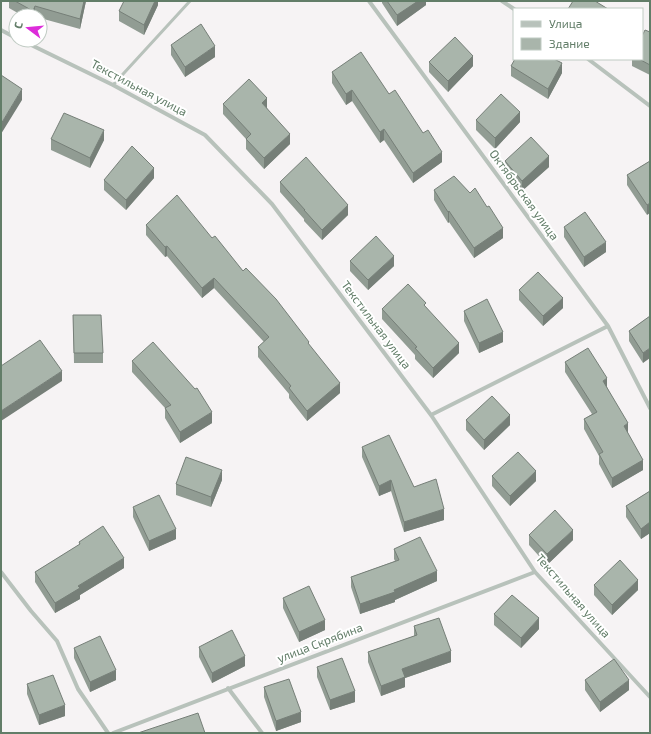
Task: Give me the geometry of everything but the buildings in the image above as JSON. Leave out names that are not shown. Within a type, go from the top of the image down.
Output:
[{"type":"street","name":"Октябрьская улица","points":[[369,1],[608,326],[650,408]]},
{"type":"street","points":[[502,1],[513,8]]},
{"type":"street","name":"Текстильная улица","points":[[37,48],[113,85],[205,135],[272,204],[431,415],[535,572],[650,697]]},
{"type":"street","points":[[589,60],[650,106]]},
{"type":"street","points":[[431,415],[608,326]]},
{"type":"street","points":[[1,572],[31,611],[57,641],[78,689],[108,733]]},
{"type":"street","name":"улица Скрябина","points":[[113,733],[535,572]]},
{"type":"street","points":[[228,688],[262,733]]},
{"type":"lane","points":[[113,85],[190,1]]}]
